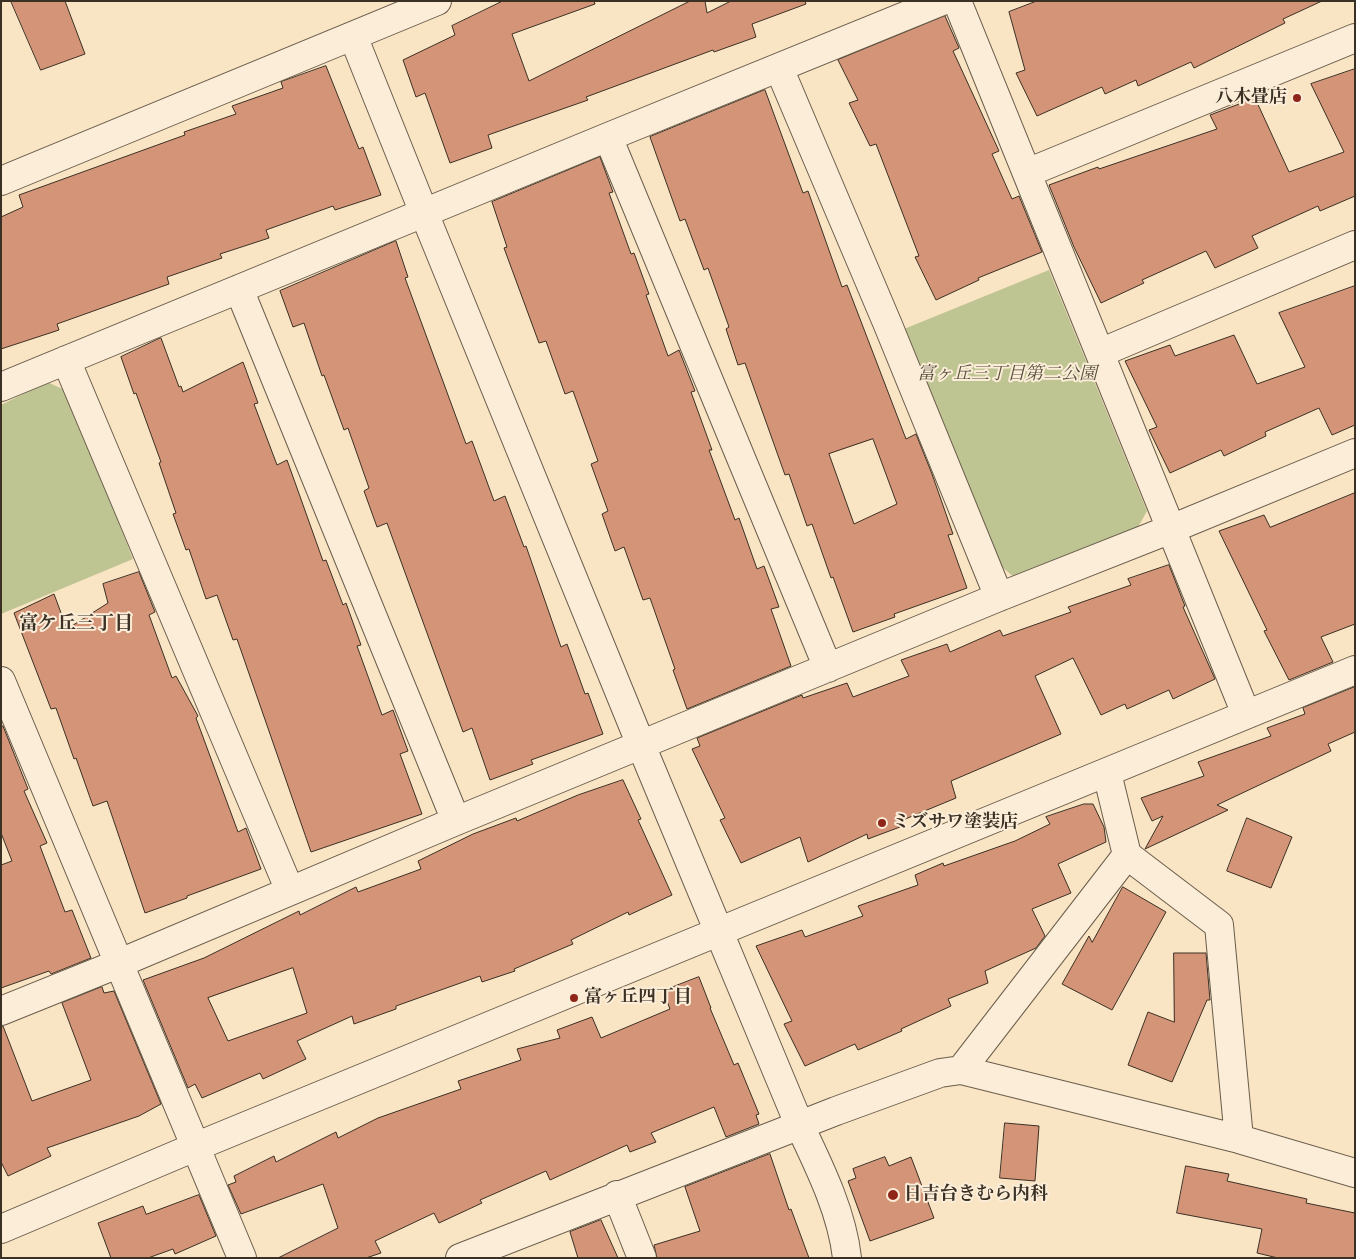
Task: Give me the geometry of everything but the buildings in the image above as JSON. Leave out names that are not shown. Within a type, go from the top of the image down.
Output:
[{"type":"street","points":[[1,181],[437,1]]},
{"type":"street","points":[[1,387],[942,1]]},
{"type":"street","points":[[957,1],[1246,714]]},
{"type":"street","points":[[354,36],[424,213],[641,745],[799,1124],[818,1164],[836,1213],[847,1258]]},
{"type":"street","points":[[1027,173],[1355,38]]},
{"type":"street","points":[[779,68],[888,325],[999,597]]},
{"type":"street","points":[[608,137],[828,668]]},
{"type":"street","points":[[1100,353],[1355,245]]},
{"type":"street","points":[[239,289],[456,821]]},
{"type":"street","points":[[66,360],[290,891]]},
{"type":"street","points":[[1,1011],[120,964],[456,821],[999,597],[1355,453]]},
{"type":"street","points":[[1,1229],[195,1147],[1355,670]]},
{"type":"street","points":[[1,681],[242,1258]]},
{"type":"street","points":[[1107,773],[1127,855],[1219,925],[1239,1139]]},
{"type":"street","points":[[961,1070],[1127,855]]},
{"type":"street","points":[[460,1258],[616,1195],[756,1143],[799,1124],[940,1074],[961,1070],[1239,1139],[1355,1173]]},
{"type":"street","points":[[616,1195],[642,1258]]},
{"type":"green space","name":"富ヶ丘三丁目第二公園","points":[[1049,270],[1147,511],[1137,529],[1015,578],[1002,567],[904,329]]},
{"type":"green space","points":[[47,382],[67,391],[133,559],[1,614],[1,405]]},
{"type":"place","name":"八木畳店","points":[[1297,98]]},
{"type":"place","name":"ミズサワ塗装店","points":[[882,823]]},
{"type":"place","name":"富ヶ丘四丁目","points":[[574,998]]},
{"type":"place","name":"日吉台きむら内科","points":[[893,1195]]},
{"type":"district","name":"富ケ丘三丁目","points":[[76,625]]}]
